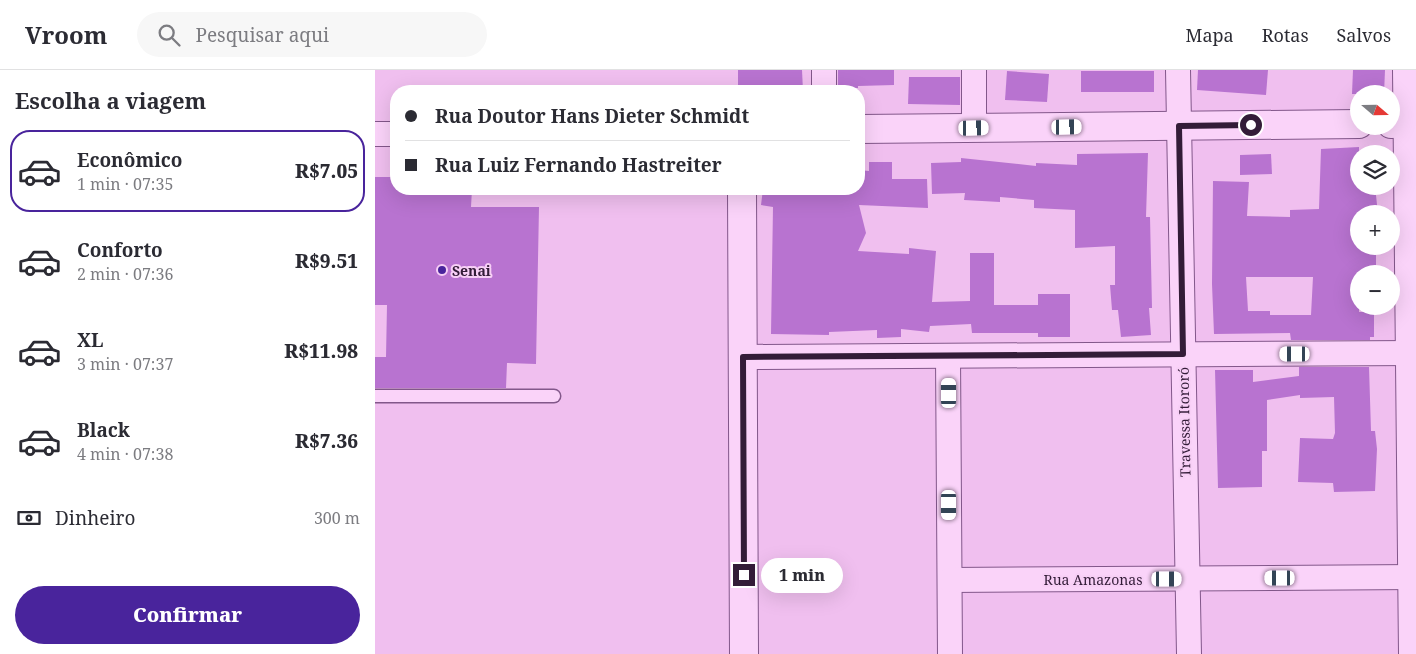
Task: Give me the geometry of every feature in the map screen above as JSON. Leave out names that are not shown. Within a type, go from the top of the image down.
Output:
[{"type":"street","points":[[824,70],[824,85]]},
{"type":"street","points":[[974,70],[974,128]]},
{"type":"street","name":"Travessa Itororó","points":[[1178,70],[1189,654]]},
{"type":"street","points":[[1405,70],[1404,124],[1412,353],[1413,577],[1411,654]]},
{"type":"street","points":[[865,129],[1350,124]]},
{"type":"street","points":[[375,134],[390,134]]},
{"type":"street","points":[[742,195],[744,654]]},
{"type":"street","points":[[743,357],[1412,353]]},
{"type":"street","points":[[948,356],[951,654]]},
{"type":"street","name":"Rua Amazonas","points":[[950,580],[1413,577]]},
{"type":"lane","points":[[375,396],[554,396]]},
{"type":"building","points":[[738,70],[802,70],[803,85],[738,85]]},
{"type":"building","points":[[838,70],[894,70],[894,85],[838,85]]},
{"type":"building","points":[[1198,70],[1268,70],[1266,95],[1197,90]]},
{"type":"building","points":[[1353,70],[1385,70],[1384,85],[1352,85]]},
{"type":"building","points":[[1007,71],[1049,74],[1047,102],[1005,100]]},
{"type":"building","points":[[1081,71],[1154,71],[1154,92],[1081,92]]},
{"type":"building","points":[[909,77],[960,77],[960,105],[908,104]]},
{"type":"building","points":[[1350,147],[1350,195],[1376,195],[1377,205],[1350,205],[1350,255],[1376,255],[1376,265],[1350,265],[1350,315],[1374,315],[1374,337],[1370,337],[1370,340],[1291,340],[1290,333],[1214,334],[1212,284],[1213,181],[1249,182],[1247,216],[1290,217],[1290,210],[1319,209],[1321,149]],"holes":[[[1246,277],[1313,277],[1311,315],[1270,315],[1270,311],[1248,311]]]},
{"type":"building","points":[[1148,153],[1146,217],[1150,217],[1152,308],[1149,308],[1151,335],[1121,337],[1118,310],[1112,310],[1110,285],[1115,285],[1115,246],[1075,248],[1075,210],[1034,208],[1034,200],[1000,197],[1000,202],[964,200],[965,193],[932,194],[931,163],[961,162],[961,158],[1036,166],[1036,163],[1077,165],[1077,154]]},
{"type":"building","points":[[1271,154],[1272,174],[1240,175],[1240,155]]},
{"type":"building","points":[[869,162],[892,162],[892,179],[927,179],[928,208],[859,205],[866,233],[858,251],[909,254],[909,248],[936,251],[932,302],[970,301],[970,253],[994,253],[994,305],[1038,305],[1038,294],[1070,294],[1070,337],[1038,337],[1038,333],[972,333],[971,324],[930,326],[929,332],[901,329],[901,337],[877,338],[877,330],[829,332],[829,335],[771,334],[773,207],[761,205],[762,195],[865,195],[865,171],[869,171]]},
{"type":"building","points":[[375,177],[390,177],[390,195],[472,195],[471,207],[539,207],[536,364],[507,363],[506,388],[375,388],[375,357],[386,357],[387,305],[375,305]]},
{"type":"building","points":[[1299,367],[1369,367],[1371,431],[1375,431],[1377,449],[1375,491],[1334,492],[1333,483],[1298,482],[1300,438],[1333,439],[1335,433],[1334,397],[1300,398],[1300,395],[1267,400],[1267,451],[1262,451],[1262,487],[1218,488],[1215,370],[1253,370],[1253,382],[1299,376]]},
{"type":"place","name":"Senai","points":[[442,270]]},
{"type":"route","points":[[744,575],[743,357],[1183,354],[1179,126],[1251,125]]}]
